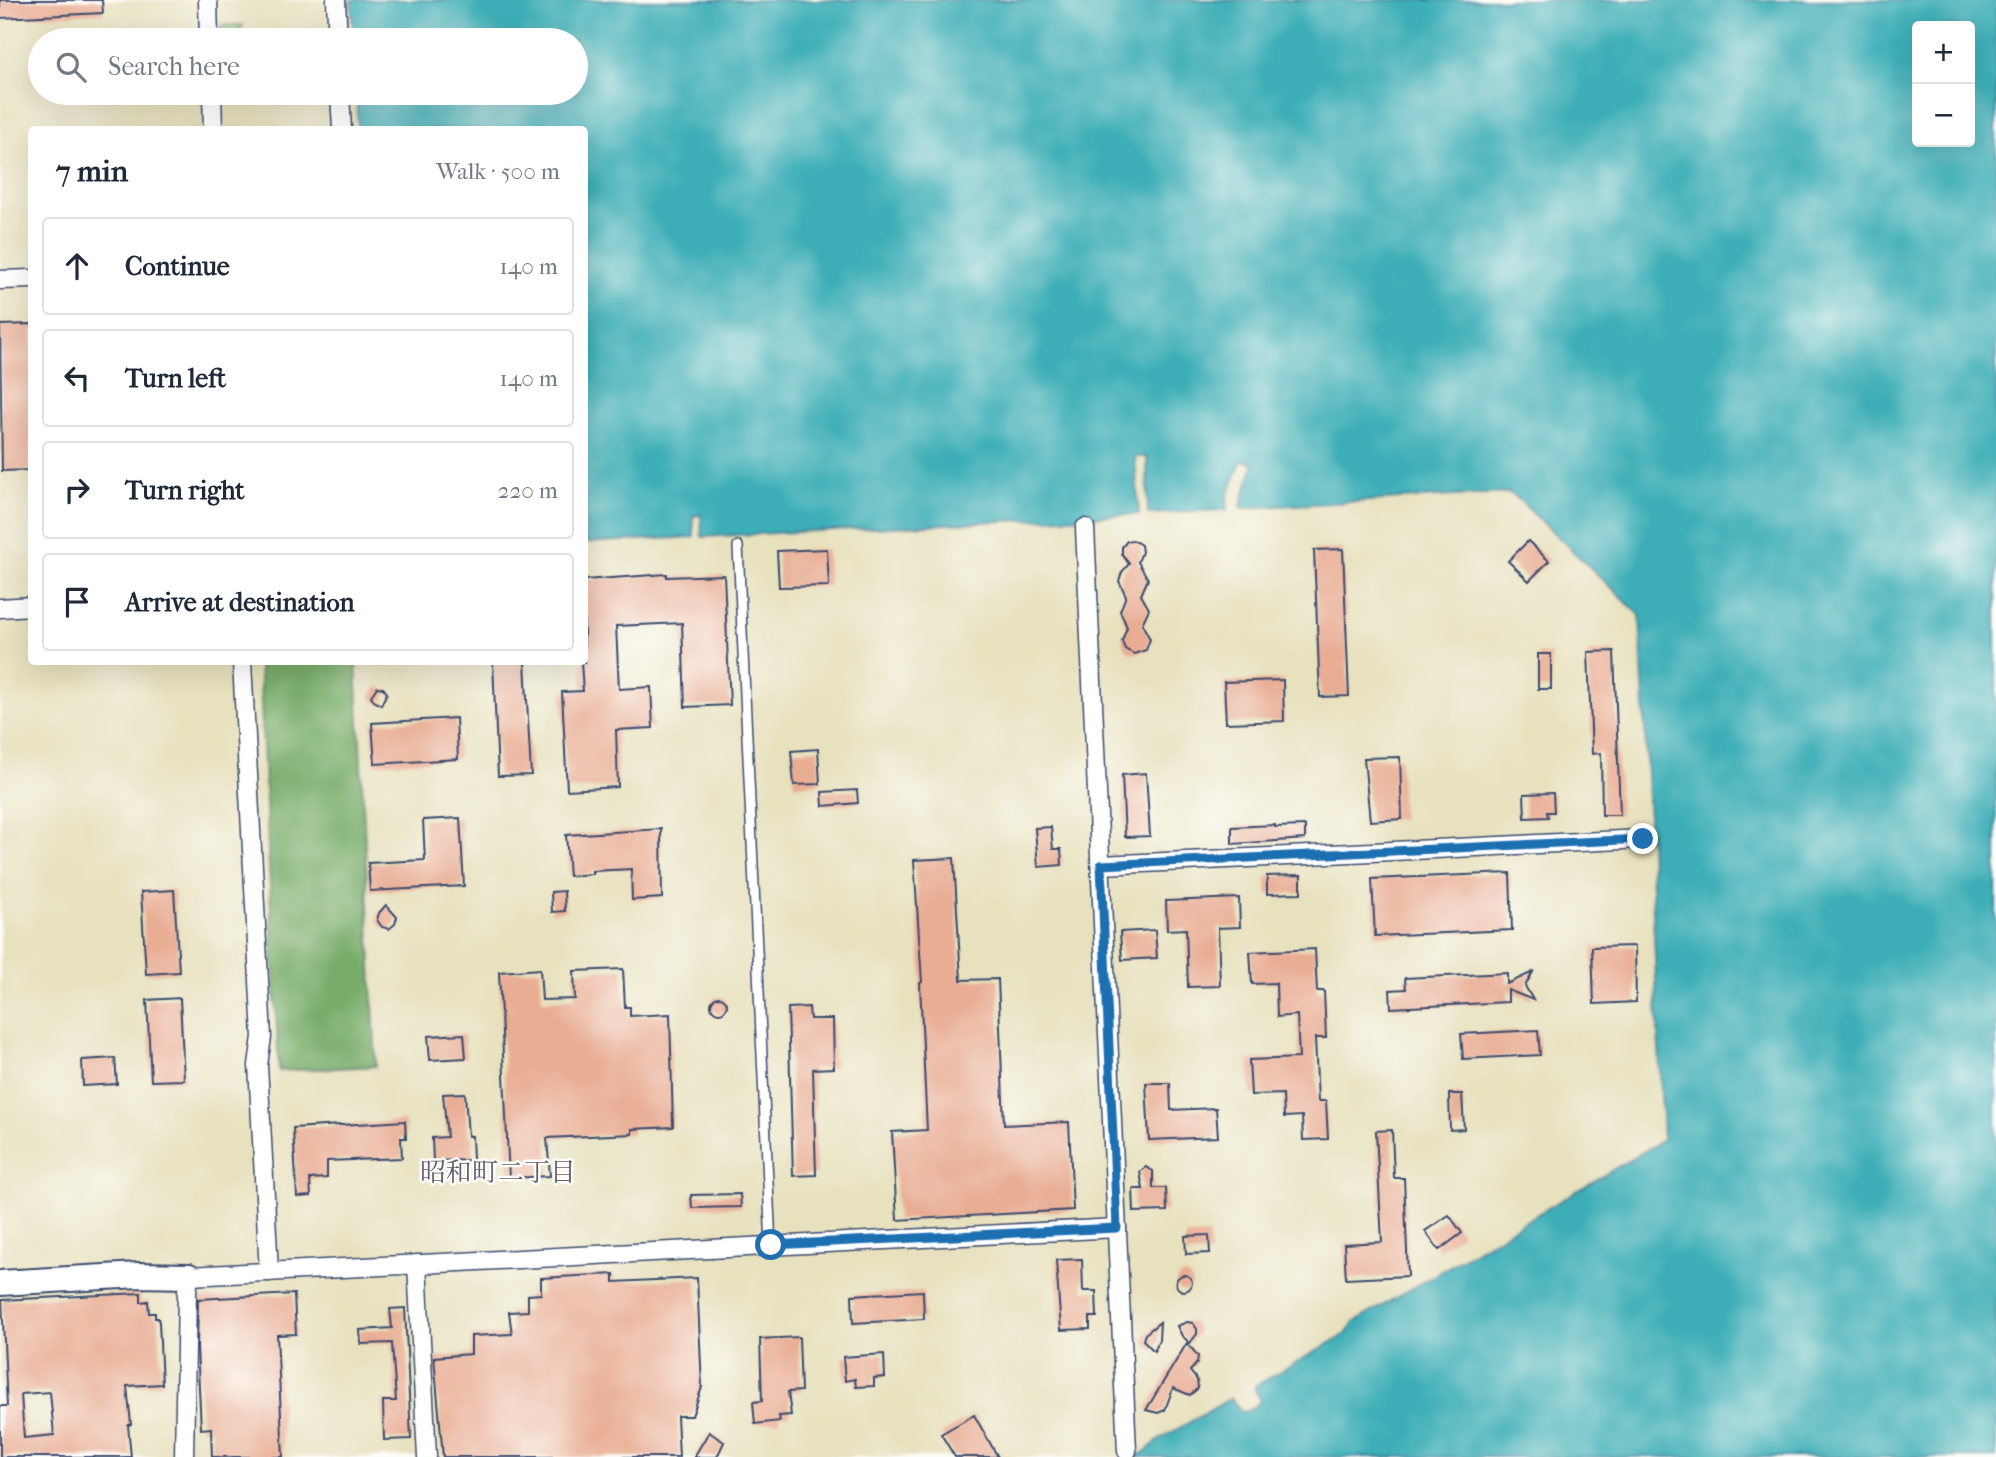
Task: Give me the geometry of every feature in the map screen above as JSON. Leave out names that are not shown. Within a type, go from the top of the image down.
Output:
[{"type":"street","points":[[208,0],[209,28]]},
{"type":"street","points":[[336,0],[337,28]]},
{"type":"street","points":[[212,105],[213,126]]},
{"type":"street","points":[[341,105],[342,126]]},
{"type":"street","points":[[0,280],[28,279]]},
{"type":"street","points":[[1085,528],[1127,1451]]},
{"type":"street","points":[[0,608],[28,606]]},
{"type":"street","points":[[242,665],[262,1037],[258,1065],[269,1272]]},
{"type":"street","points":[[1101,865],[1643,839]]},
{"type":"street","points":[[0,1283],[139,1275],[190,1276],[1117,1228]]},
{"type":"street","points":[[417,1264],[427,1457]]},
{"type":"street","points":[[184,1457],[187,1293],[190,1276]]},
{"type":"lane","points":[[738,546],[771,1245]]},
{"type":"green space","points":[[243,25],[241,28],[221,26]]},
{"type":"green space","points":[[259,665],[356,665],[376,1066],[279,1071]]},
{"type":"water","points":[[351,0],[1996,0],[1996,1457],[1130,1457],[1143,1453],[1162,1438],[1231,1398],[1241,1411],[1246,1412],[1259,1403],[1255,1386],[1346,1334],[1355,1322],[1663,1140],[1640,615],[1515,496],[1508,493],[1242,508],[1254,464],[1242,460],[1228,494],[1227,510],[1148,514],[1147,457],[1135,457],[1139,514],[702,537],[701,515],[693,516],[694,537],[588,543],[588,126],[358,126],[357,105],[588,105],[588,28],[353,28]]},
{"type":"building","points":[[0,0],[102,0],[103,13],[0,18]]},
{"type":"building","points":[[28,324],[28,470],[2,471],[0,325]]},
{"type":"building","points":[[1133,540],[1141,545],[1142,552],[1138,562],[1148,579],[1141,595],[1149,609],[1142,624],[1150,639],[1146,650],[1134,654],[1125,649],[1122,641],[1127,627],[1120,611],[1126,596],[1119,581],[1129,564],[1122,554],[1122,547],[1127,541]]},
{"type":"building","points":[[1528,541],[1549,561],[1529,581],[1508,561]]},
{"type":"building","points":[[827,549],[829,586],[779,587],[777,551]]},
{"type":"building","points":[[1343,549],[1349,696],[1320,697],[1314,550]]},
{"type":"building","points":[[667,574],[667,577],[724,575],[730,705],[685,707],[682,623],[616,626],[619,689],[651,687],[653,728],[616,730],[618,787],[567,790],[562,692],[583,691],[581,665],[588,665],[588,580]]},
{"type":"building","points":[[1614,651],[1620,815],[1602,815],[1601,753],[1592,754],[1588,652]]},
{"type":"building","points":[[1538,654],[1551,654],[1551,689],[1538,689]]},
{"type":"building","points":[[493,665],[525,665],[531,775],[498,776]]},
{"type":"building","points":[[1283,680],[1284,721],[1226,723],[1224,682]]},
{"type":"building","points":[[377,687],[383,688],[387,693],[381,705],[371,696]]},
{"type":"building","points":[[456,718],[458,759],[375,764],[372,723]]},
{"type":"building","points":[[818,749],[820,784],[794,785],[791,751]]},
{"type":"building","points":[[1400,757],[1402,819],[1370,821],[1364,758]]},
{"type":"building","points":[[1146,773],[1150,836],[1125,837],[1122,775]]},
{"type":"building","points":[[857,790],[858,803],[823,806],[822,792]]},
{"type":"building","points":[[1553,793],[1554,812],[1547,812],[1548,817],[1525,818],[1524,794]]},
{"type":"building","points":[[460,818],[464,886],[370,891],[368,863],[425,860],[423,820]]},
{"type":"building","points":[[1305,826],[1305,839],[1232,844],[1232,827]]},
{"type":"building","points":[[1051,827],[1053,849],[1061,849],[1062,865],[1038,867],[1035,828]]},
{"type":"building","points":[[661,829],[662,898],[632,900],[631,869],[592,871],[592,874],[569,876],[566,835]]},
{"type":"building","points":[[954,858],[961,980],[998,979],[1004,1125],[1069,1122],[1073,1210],[897,1220],[892,1132],[927,1130],[922,982],[914,860]]},
{"type":"building","points":[[1510,873],[1512,930],[1375,936],[1372,879]]},
{"type":"building","points":[[1301,875],[1301,893],[1267,894],[1267,876]]},
{"type":"building","points":[[174,890],[179,972],[146,974],[141,892]]},
{"type":"building","points":[[564,891],[565,911],[552,912],[551,892]]},
{"type":"building","points":[[1239,898],[1240,927],[1218,928],[1220,986],[1188,987],[1186,929],[1167,930],[1166,901]]},
{"type":"building","points":[[386,905],[397,917],[395,924],[389,929],[382,927],[377,920]]},
{"type":"building","points":[[1155,930],[1157,958],[1122,960],[1120,932]]},
{"type":"building","points":[[1635,946],[1636,1002],[1594,1004],[1592,947]]},
{"type":"building","points":[[1315,949],[1317,991],[1324,991],[1326,1038],[1315,1038],[1318,1101],[1326,1101],[1328,1139],[1303,1140],[1302,1116],[1284,1117],[1283,1094],[1251,1095],[1249,1060],[1299,1058],[1297,1015],[1277,1017],[1276,983],[1252,984],[1250,952]]},
{"type":"building","points":[[540,969],[542,1000],[575,999],[574,971],[623,969],[625,1007],[630,1007],[630,1016],[670,1014],[673,1127],[632,1129],[632,1134],[547,1138],[550,1176],[509,1178],[499,972]]},
{"type":"building","points":[[1533,972],[1525,986],[1533,1000],[1508,990],[1508,1002],[1391,1008],[1390,990],[1406,989],[1405,978],[1507,973],[1507,984]]},
{"type":"building","points":[[719,997],[727,1005],[719,1013],[711,1005]]},
{"type":"building","points":[[180,998],[184,1080],[151,1081],[147,1000]]},
{"type":"building","points":[[809,1007],[810,1019],[833,1019],[834,1068],[813,1069],[816,1175],[793,1176],[788,1008]]},
{"type":"building","points":[[1538,1030],[1540,1055],[1463,1059],[1461,1034]]},
{"type":"building","points":[[464,1034],[466,1058],[430,1060],[428,1036]]},
{"type":"building","points":[[115,1058],[117,1084],[83,1086],[82,1060]]},
{"type":"building","points":[[1146,1083],[1170,1083],[1171,1110],[1216,1108],[1218,1137],[1149,1140]]},
{"type":"building","points":[[465,1093],[468,1136],[472,1136],[473,1160],[433,1161],[432,1138],[447,1137],[443,1094]]},
{"type":"building","points":[[1449,1094],[1462,1094],[1464,1129],[1450,1130]]},
{"type":"building","points":[[405,1121],[406,1138],[401,1138],[402,1158],[327,1161],[327,1178],[310,1179],[311,1196],[297,1197],[293,1128]]},
{"type":"building","points":[[1392,1130],[1394,1178],[1404,1178],[1408,1276],[1346,1279],[1344,1244],[1382,1242],[1376,1131]]},
{"type":"building","points":[[1146,1167],[1153,1171],[1153,1188],[1166,1188],[1167,1211],[1134,1212],[1133,1189],[1143,1189],[1140,1172]]},
{"type":"building","points":[[740,1194],[741,1207],[692,1208],[691,1195]]},
{"type":"building","points":[[1449,1215],[1462,1233],[1439,1250],[1425,1231]]},
{"type":"building","points":[[1209,1235],[1210,1253],[1186,1254],[1185,1236]]},
{"type":"building","points":[[1082,1259],[1083,1291],[1096,1291],[1097,1317],[1090,1317],[1090,1329],[1061,1330],[1056,1260]]},
{"type":"building","points":[[614,1274],[614,1282],[697,1278],[702,1387],[692,1416],[677,1416],[679,1457],[443,1457],[434,1357],[471,1354],[471,1336],[512,1334],[509,1312],[528,1311],[528,1295],[541,1294],[541,1278]]},
{"type":"building","points":[[1184,1275],[1192,1283],[1184,1291],[1176,1283]]},
{"type":"building","points":[[923,1291],[924,1319],[853,1323],[852,1295]]},
{"type":"building","points":[[141,1293],[141,1302],[148,1301],[149,1313],[155,1313],[159,1322],[162,1384],[127,1386],[131,1457],[0,1457],[0,1406],[7,1406],[2,1300]],"holes":[[[50,1392],[54,1435],[24,1438],[21,1394]]]},
{"type":"building","points":[[294,1294],[296,1334],[277,1335],[283,1457],[212,1457],[211,1428],[201,1429],[197,1347],[198,1299]]},
{"type":"building","points":[[405,1308],[411,1439],[384,1440],[383,1401],[396,1401],[392,1343],[361,1344],[360,1330],[392,1328],[390,1309]]},
{"type":"building","points":[[1160,1322],[1159,1340],[1154,1351],[1143,1340],[1145,1334]]},
{"type":"building","points":[[1193,1323],[1197,1329],[1197,1334],[1190,1343],[1182,1336],[1177,1326]]},
{"type":"building","points":[[799,1337],[801,1391],[788,1392],[791,1415],[779,1416],[780,1421],[755,1424],[753,1402],[762,1401],[760,1339]]},
{"type":"building","points":[[1187,1343],[1198,1356],[1197,1363],[1190,1371],[1197,1380],[1198,1388],[1190,1395],[1173,1388],[1165,1410],[1158,1413],[1146,1410]]},
{"type":"building","points":[[884,1354],[885,1377],[874,1378],[874,1386],[856,1387],[855,1379],[845,1381],[843,1357]]},
{"type":"building","points":[[974,1415],[998,1457],[955,1457],[941,1434]]},
{"type":"building","points":[[709,1432],[724,1442],[717,1457],[694,1457]]},
{"type":"district","name":"昭和町二丁目","points":[[498,1172]]},
{"type":"route","points":[[771,1245],[1117,1228],[1101,865],[1643,839]]}]
